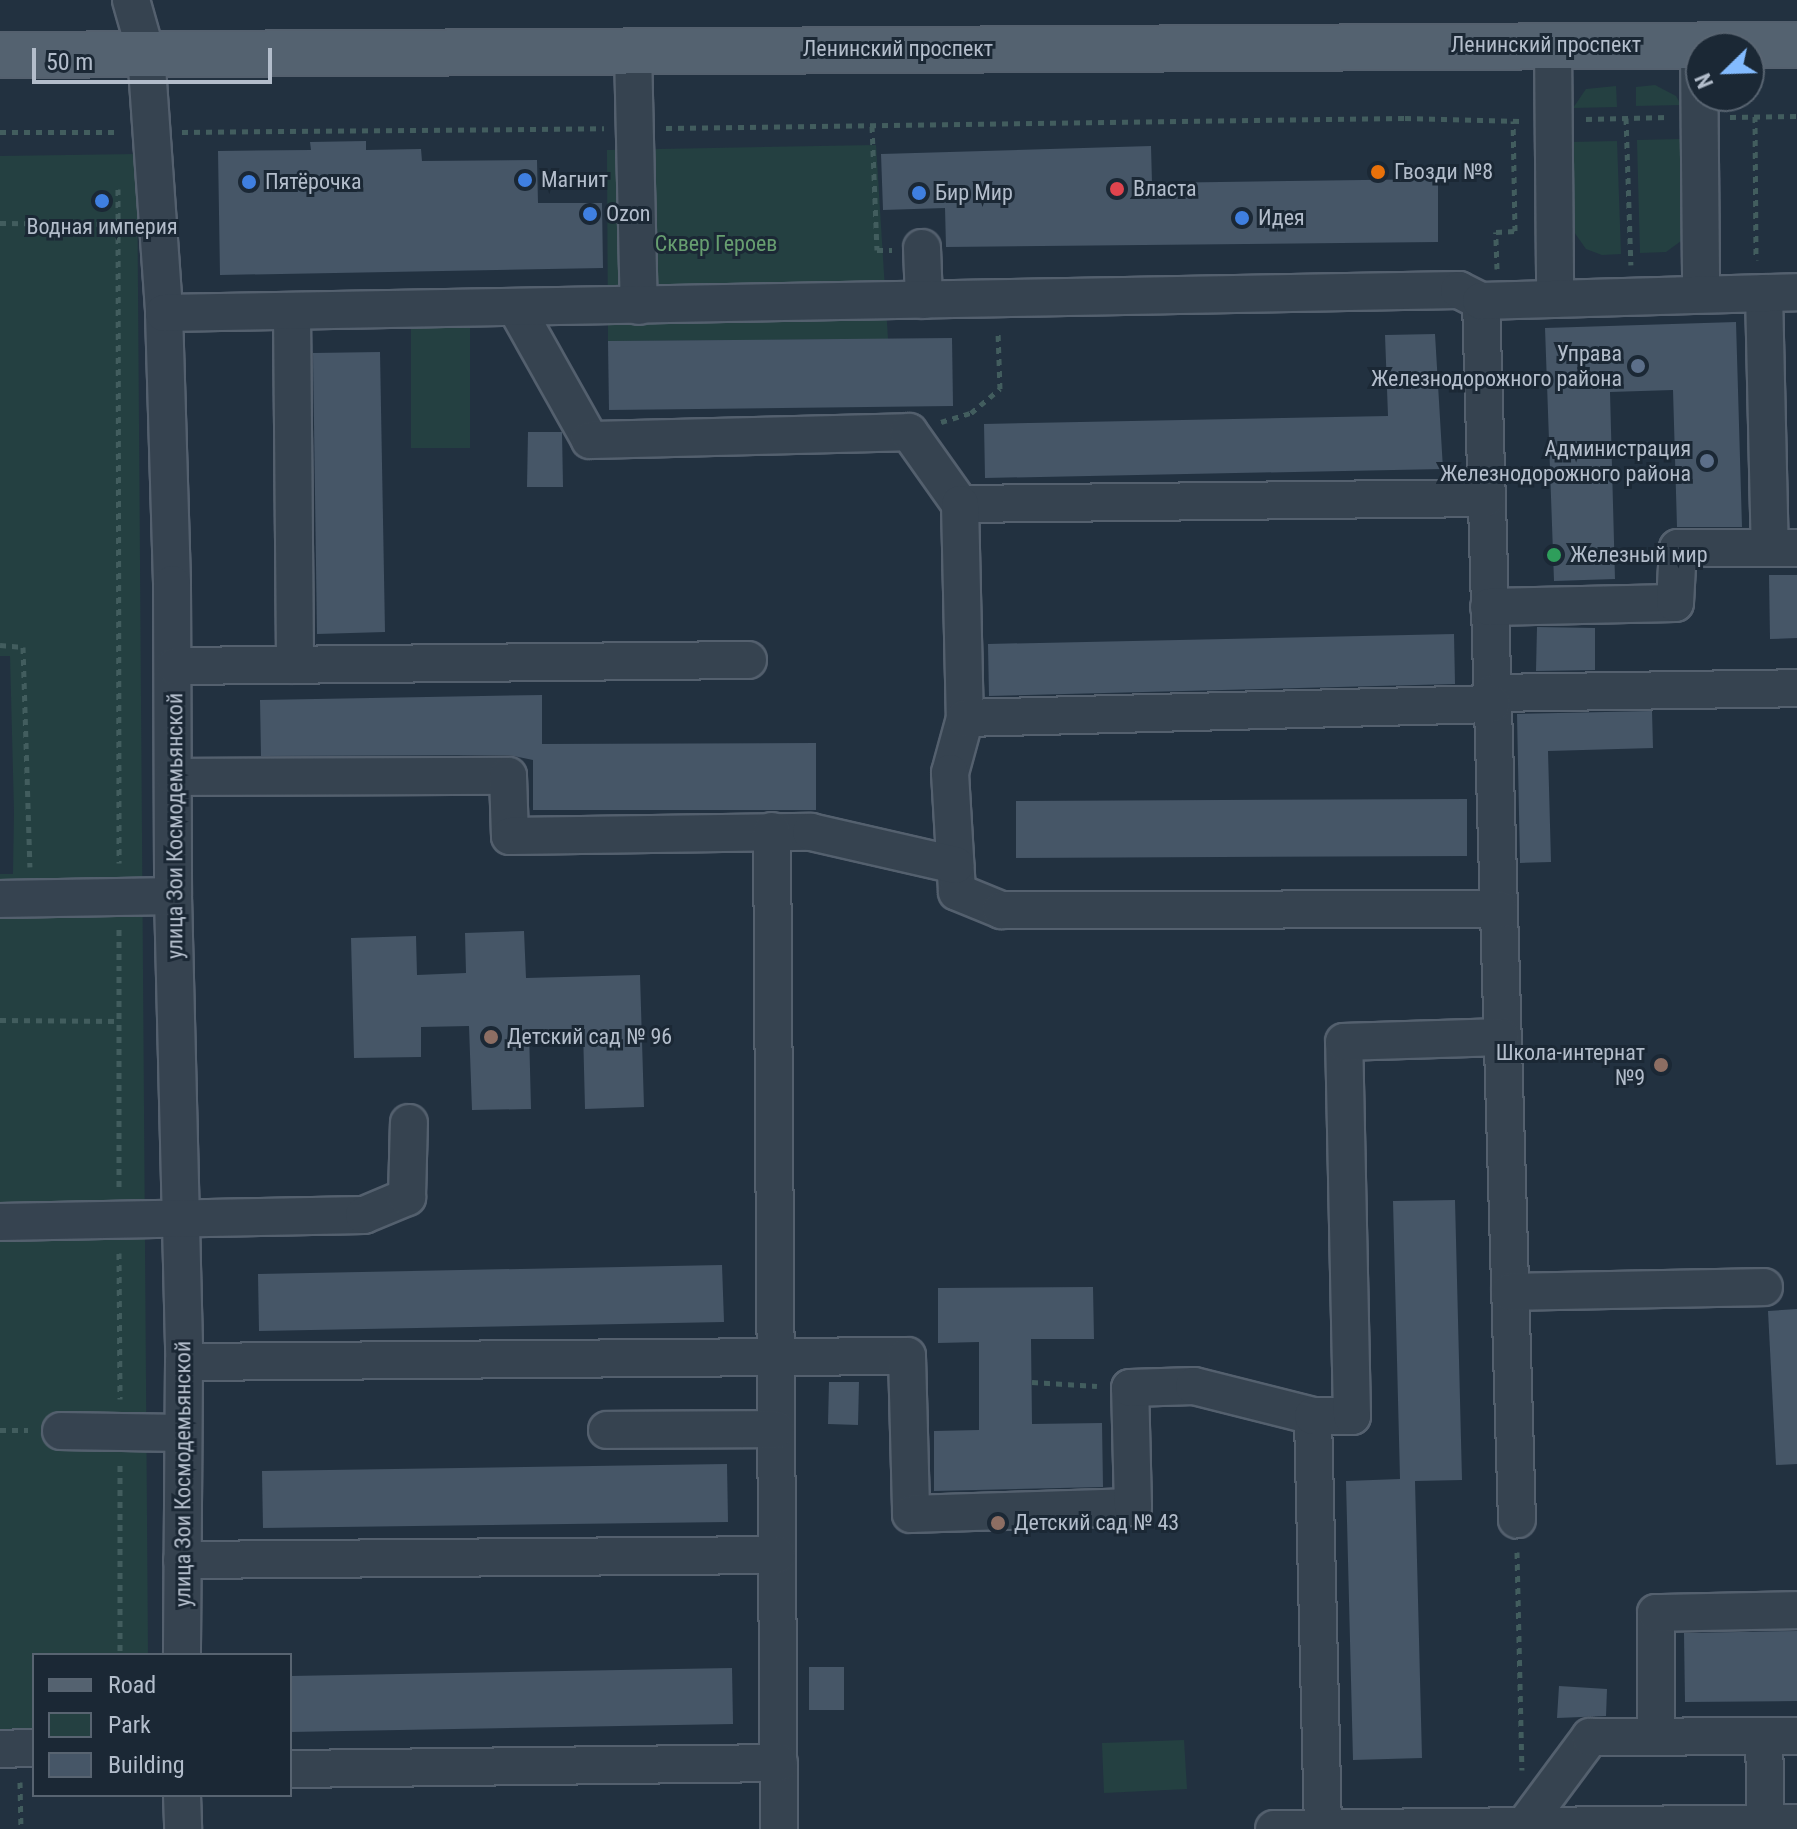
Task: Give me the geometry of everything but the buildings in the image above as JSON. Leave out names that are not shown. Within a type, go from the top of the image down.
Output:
[{"type":"main road","name":"Ленинский проспект","points":[[0,55],[1685,45]]},
{"type":"main road","name":"Ленинский проспект","points":[[1765,45],[1797,45]]},
{"type":"street","name":"улица Зои Космодемьянской","points":[[131,0],[146,53],[164,313],[175,666],[173,896],[184,1362],[182,1653]]},
{"type":"street","points":[[1553,45],[1555,299]]},
{"type":"street","points":[[633,51],[639,306]]},
{"type":"street","points":[[1701,112],[1701,294]]},
{"type":"street","points":[[922,248],[924,300]]},
{"type":"street","points":[[164,313],[1459,290],[1489,300],[1772,293],[1783,548],[1678,548],[1675,603],[1489,607]]},
{"type":"street","points":[[1489,300],[1486,498],[1517,1519]]},
{"type":"street","points":[[516,308],[590,440],[909,432],[960,504],[965,718],[950,773],[957,892],[1001,910],[1499,909]]},
{"type":"street","points":[[292,312],[295,665]]},
{"type":"street","points":[[960,504],[1486,498]]},
{"type":"street","points":[[175,666],[748,660]]},
{"type":"street","points":[[965,718],[1797,688]]},
{"type":"street","points":[[174,777],[508,776],[510,836],[811,832],[955,865]]},
{"type":"street","points":[[772,831],[779,1829]]},
{"type":"street","points":[[16,900],[173,896]]},
{"type":"street","points":[[184,1362],[907,1356],[911,1514],[1133,1507],[1130,1388],[1194,1386],[1313,1416],[1352,1416],[1344,1042],[1501,1037]]},
{"type":"street","points":[[0,1222],[181,1216],[364,1215],[407,1197],[409,1123]]},
{"type":"street","points":[[1510,1292],[1764,1287]]},
{"type":"street","points":[[1313,1416],[1323,1828]]},
{"type":"street","points":[[607,1430],[776,1429]]},
{"type":"street","points":[[61,1431],[182,1433]]},
{"type":"street","points":[[182,1560],[777,1555]]},
{"type":"street","points":[[1656,1737],[1656,1613],[1797,1610]]},
{"type":"street","points":[[1274,1829],[1776,1825],[1780,1736],[1590,1737],[1524,1826]]},
{"type":"street","points":[[292,1769],[779,1763]]},
{"type":"street","points":[[182,1797],[183,1829]]},
{"type":"path","points":[[1755,116],[1772,293]]},
{"type":"path","points":[[0,132],[872,126],[1405,118],[1513,121],[1797,116]]},
{"type":"path","points":[[1626,118],[1632,297]]},
{"type":"path","points":[[1489,300],[1496,232],[1515,231],[1513,121]]},
{"type":"path","points":[[872,126],[877,250],[922,248]]},
{"type":"path","points":[[0,223],[118,224]]},
{"type":"path","points":[[909,432],[971,413],[1000,389],[998,333]]},
{"type":"path","points":[[0,645],[23,647],[16,900]]},
{"type":"path","points":[[0,1020],[120,1021]]},
{"type":"path","points":[[1032,1382],[1130,1388]]},
{"type":"path","points":[[1517,1519],[1524,1826]]},
{"type":"path","points":[[18,1748],[21,1829]]},
{"type":"green space","points":[[1655,85],[1676,96],[1681,105],[1636,106],[1636,87]]},
{"type":"green space","points":[[1616,86],[1617,107],[1573,108],[1586,89]]},
{"type":"green space","points":[[1681,139],[1681,241],[1666,252],[1640,253],[1637,140]]},
{"type":"green space","points":[[1617,141],[1621,254],[1602,255],[1586,249],[1574,232],[1571,142]]},
{"type":"green space","name":"Сквер Героев","points":[[876,145],[888,339],[608,341],[607,150]]},
{"type":"green space","points":[[137,154],[148,1653],[32,1653],[32,1739],[0,1739],[0,874],[13,874],[14,811],[10,656],[0,656],[0,156]]},
{"type":"green space","points":[[411,318],[470,318],[470,448],[411,448]]},
{"type":"green space","points":[[1184,1740],[1187,1789],[1104,1793],[1102,1743]]},
{"type":"place","name":"Гвозди №8","points":[[1378,172]]},
{"type":"place","name":"Магнит","points":[[525,180]]},
{"type":"place","name":"Пятёрочка","points":[[249,182]]},
{"type":"place","name":"Власта","points":[[1117,189]]},
{"type":"place","name":"Бир Мир","points":[[919,193]]},
{"type":"place","name":"Водная империя","points":[[102,201]]},
{"type":"place","name":"Ozon","points":[[590,214]]},
{"type":"place","name":"Идея","points":[[1242,218]]},
{"type":"place","name":"Управа Железнодорожного района","points":[[1638,366]]},
{"type":"place","name":"Администрация Железнодорожного района","points":[[1707,461]]},
{"type":"place","name":"Железный мир","points":[[1554,555]]},
{"type":"place","name":"Детский сад № 96","points":[[491,1037]]},
{"type":"place","name":"Школа-интернат №9","points":[[1661,1065]]},
{"type":"place","name":"Детский сад № 43","points":[[998,1523]]}]
